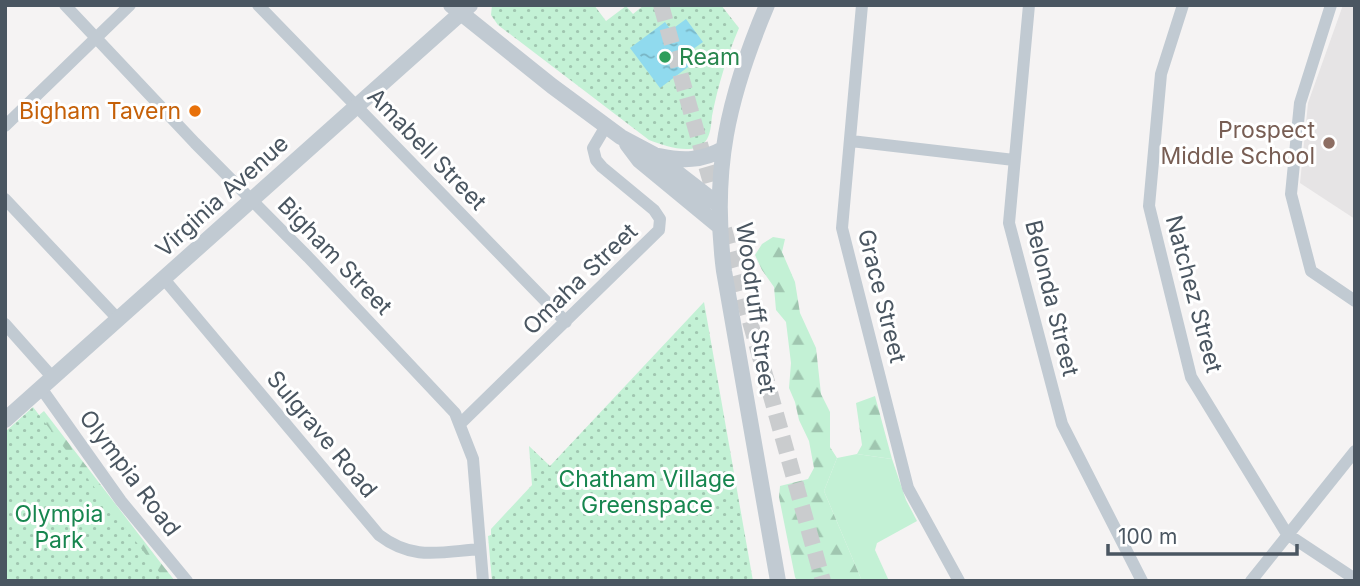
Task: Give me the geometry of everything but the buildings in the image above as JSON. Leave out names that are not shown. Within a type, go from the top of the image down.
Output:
[{"type":"street","name":"Bigham Street","points":[[65,5],[441,396],[461,423],[473,459],[483,581]]},
{"type":"street","points":[[5,127],[130,5]]},
{"type":"street","name":"Amabell Street","points":[[258,5],[566,322]]},
{"type":"street","name":"Woodruff Street","points":[[767,5],[738,77],[723,149],[719,226],[725,281],[778,581]]},
{"type":"street","name":"Grace Street","points":[[863,5],[842,229],[908,488],[959,581]]},
{"type":"street","name":"Belonda Street","points":[[1029,5],[1009,223],[1062,424],[1142,581]]},
{"type":"street","name":"Natchez Street","points":[[1183,5],[1161,74],[1149,206],[1191,377],[1287,534],[1355,579]]},
{"type":"street","points":[[1331,5],[1300,103],[1291,194],[1311,271],[1355,301]]},
{"type":"street","points":[[460,8],[606,126],[653,155],[719,205]]},
{"type":"street","name":"Virginia Avenue","points":[[5,420],[164,279],[460,8]]},
{"type":"street","name":"Omaha Street","points":[[461,423],[654,237],[660,225],[660,219],[654,210],[596,160],[593,148],[606,126]]},
{"type":"street","points":[[621,137],[639,160],[719,226]]},
{"type":"street","points":[[851,141],[1014,160]]},
{"type":"street","points":[[653,155],[682,161],[712,155],[723,149]]},
{"type":"street","points":[[5,199],[118,320]]},
{"type":"street","name":"Sulgrave Road","points":[[164,279],[379,534],[398,547],[418,553],[481,549]]},
{"type":"street","name":"Olympia Road","points":[[5,324],[47,383],[121,501],[187,581]]},
{"type":"street","points":[[1251,581],[1355,451]]},
{"type":"shaded area","name":"Prospect Middle School","points":[[1343,5],[1355,5],[1355,219],[1300,183],[1308,103]]},
{"type":"green space","points":[[492,5],[594,5],[606,21],[626,6],[633,14],[644,5],[721,5],[739,28],[720,82],[707,139],[700,146],[686,149],[649,140],[498,25],[491,15]]},
{"type":"green space","points":[[773,237],[785,239],[782,252],[795,282],[800,313],[816,348],[821,394],[830,412],[830,447],[837,458],[824,491],[862,581],[797,581],[795,577],[779,497],[780,486],[808,479],[814,468],[809,441],[789,388],[791,363],[786,322],[776,310],[774,287],[755,255],[762,244]]},
{"type":"green space","name":"Chatham Village Greenspace","points":[[704,302],[753,581],[492,581],[488,536],[491,535],[491,529],[532,485],[529,446],[550,466]]},
{"type":"green space","points":[[875,396],[892,459],[857,454],[862,445],[856,403]]},
{"type":"green space","name":"Olympia Park","points":[[33,407],[166,581],[5,581],[5,432]]},
{"type":"green space","points":[[44,411],[175,581],[126,581],[20,431]]},
{"type":"green space","points":[[857,454],[892,459],[906,500],[917,521],[877,543],[875,550],[889,581],[862,581],[824,491],[837,458]]},
{"type":"water","name":"Ream","points":[[686,19],[703,42],[689,52],[696,61],[660,88],[630,48],[665,22],[671,30]]},
{"type":"tunnel","points":[[661,5],[718,208]]},
{"type":"tunnel","points":[[724,229],[823,581]]},
{"type":"place","name":"Ream","points":[[665,57]]},
{"type":"place","name":"Bigham Tavern","points":[[195,111]]},
{"type":"place","name":"Prospect Middle School","points":[[1329,143]]}]
